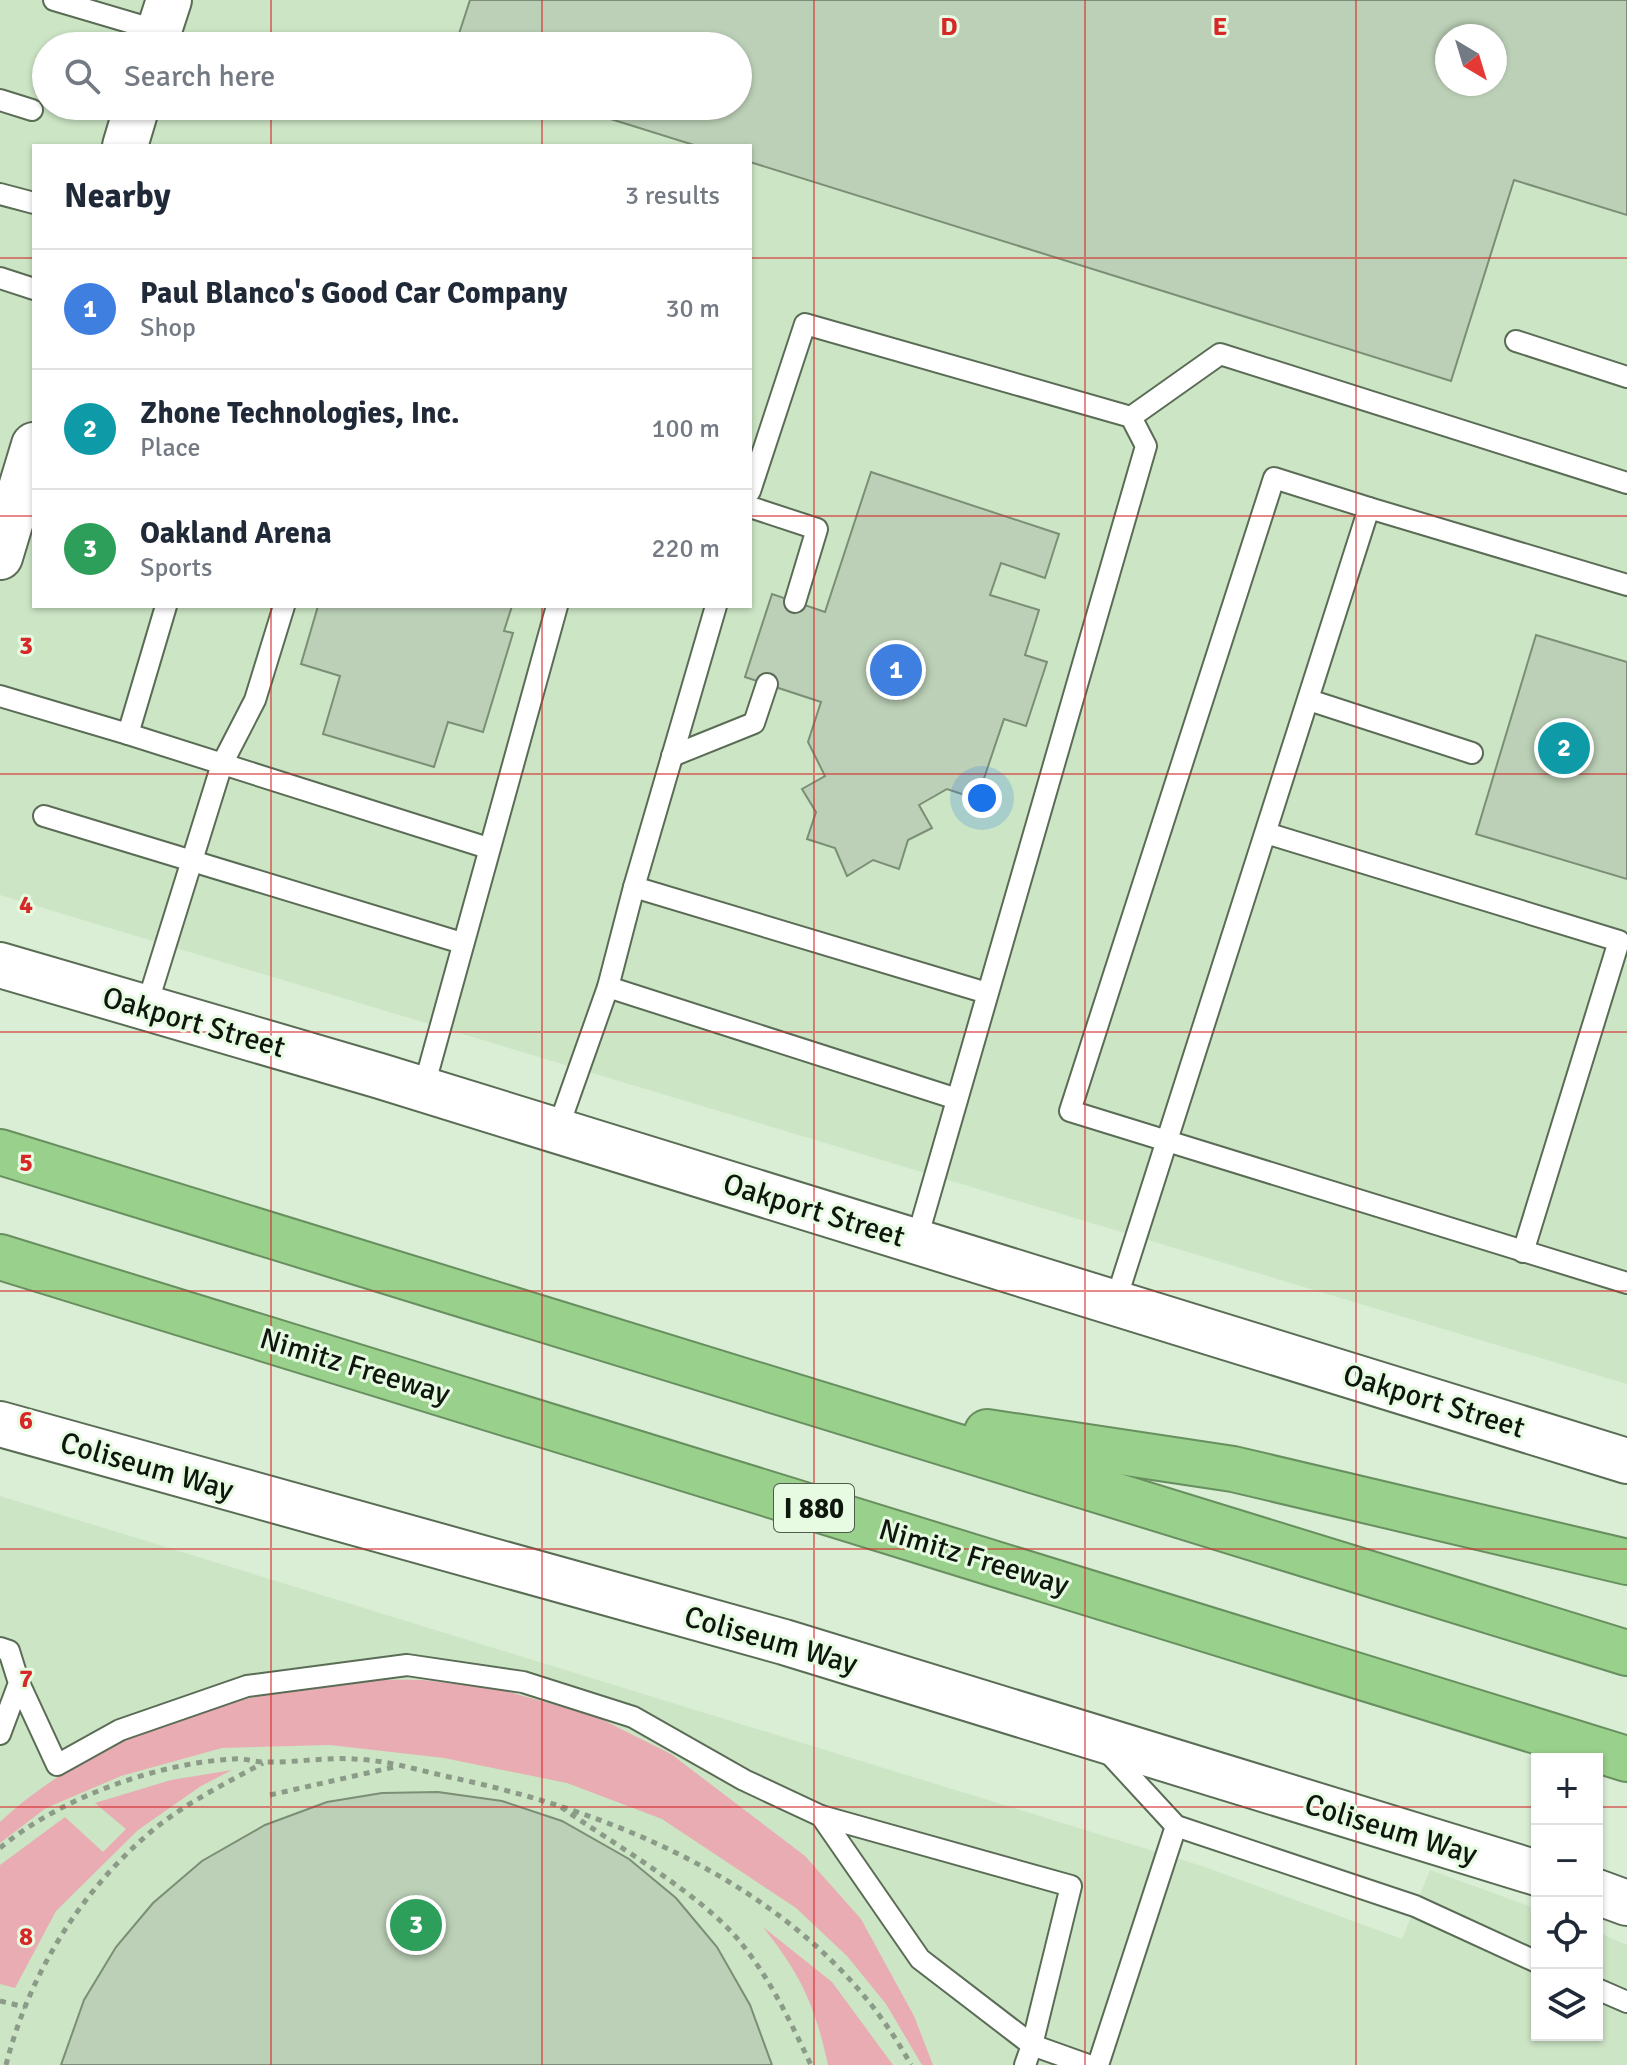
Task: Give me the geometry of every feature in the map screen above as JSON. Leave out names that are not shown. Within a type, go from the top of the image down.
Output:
[{"type":"highway","points":[[0,1152],[1627,1653]]},
{"type":"highway","name":"Nimitz Freeway","points":[[0,1257],[1627,1759]]},
{"type":"highway","points":[[845,1411],[1233,1469],[1627,1562]]},
{"type":"street","points":[[126,144],[133,120]]},
{"type":"street","points":[[0,557],[32,452]]},
{"type":"street","name":"Oakport Street","points":[[0,965],[423,1090],[1627,1461]]},
{"type":"street","name":"Coliseum Way","points":[[0,1424],[784,1642],[1531,1871]]},
{"type":"street","points":[[1603,1894],[1627,1903]]},
{"type":"lane","points":[[54,0],[161,26]]},
{"type":"lane","points":[[0,100],[32,110]]},
{"type":"lane","points":[[0,194],[32,202]]},
{"type":"lane","points":[[0,278],[32,288]]},
{"type":"lane","points":[[752,485],[805,324],[1131,417],[1146,446],[916,1242]]},
{"type":"lane","points":[[1516,341],[1627,377]]},
{"type":"lane","points":[[1131,417],[1220,354],[1627,483]]},
{"type":"lane","points":[[1627,585],[1274,478],[1070,1111],[1627,1283]]},
{"type":"lane","points":[[752,508],[817,529],[795,602]]},
{"type":"lane","points":[[1115,1303],[1369,508]]},
{"type":"lane","points":[[128,734],[165,608]]},
{"type":"lane","points":[[146,1008],[222,764],[255,700],[283,608]]},
{"type":"lane","points":[[423,1090],[556,608]]},
{"type":"lane","points":[[557,1131],[608,987],[715,608]]},
{"type":"lane","points":[[672,756],[754,723],[767,684]]},
{"type":"lane","points":[[0,696],[488,848]]},
{"type":"lane","points":[[1309,700],[1472,753]]},
{"type":"lane","points":[[44,816],[462,943]]},
{"type":"lane","points":[[1266,833],[1619,941],[1523,1252]]},
{"type":"lane","points":[[634,887],[987,993]]},
{"type":"lane","points":[[608,987],[957,1099]]},
{"type":"lane","points":[[0,1648],[9,1651],[19,1683],[57,1765],[120,1730],[247,1686],[407,1665],[523,1682],[633,1717],[744,1780],[821,1816],[1071,1886],[1025,2065]]},
{"type":"lane","points":[[0,1734],[19,1683]]},
{"type":"lane","points":[[1094,1738],[1176,1826],[1415,1906],[1531,1959]]},
{"type":"lane","points":[[821,1816],[920,1959],[1032,2045],[1088,2065]]},
{"type":"lane","points":[[1098,2065],[1176,1826]]},
{"type":"lane","points":[[1603,1992],[1627,2002]]},
{"type":"path","points":[[0,1848],[69,1805],[121,1781],[235,1758],[264,1762],[355,1759],[509,1789],[635,1832],[704,1868],[791,1926],[854,1983],[911,2065]]},
{"type":"path","points":[[6,2065],[25,2007],[46,1958],[92,1893],[153,1830],[215,1788],[264,1762]]},
{"type":"path","points":[[270,1795],[397,1766]]},
{"type":"path","points":[[555,1803],[684,1893],[740,1942],[783,2006],[811,2065]]},
{"type":"path","points":[[0,2001],[25,2007]]},
{"type":"shaded area","points":[[0,0],[1627,0],[1627,1384],[0,895]]},
{"type":"shaded area","points":[[0,1496],[1202,1866],[1402,1939],[1430,1870],[1531,1907],[1531,2041],[1603,2041],[1603,1935],[1627,1945],[1627,2065],[0,2065]]},
{"type":"shaded area","points":[[423,1680],[498,1689],[595,1716],[671,1754],[805,1856],[861,1919],[914,2016],[933,2065],[922,2065],[886,2004],[847,1956],[796,1908],[662,1819],[567,1783],[444,1758],[330,1745],[222,1748],[121,1776],[46,1808],[0,1843],[0,1822],[36,1792],[75,1766],[160,1725],[251,1698],[298,1689],[354,1681]]},
{"type":"shaded area","points":[[232,1770],[201,1786],[138,1830],[56,1911],[15,1988],[0,1984],[0,1865],[65,1817],[103,1852],[126,1829],[95,1803],[171,1780]]},
{"type":"shaded area","points":[[763,1927],[832,1982],[893,2065],[828,2065],[818,2025],[805,1992]]},
{"type":"building","points":[[470,0],[1627,0],[1627,215],[1514,180],[1451,381],[752,163],[752,144],[691,144],[614,120],[752,120],[752,32],[460,32]]},
{"type":"building","points":[[871,472],[1059,534],[1045,578],[1001,563],[990,595],[1039,610],[1025,655],[1047,662],[1026,726],[1004,719],[977,799],[947,789],[919,805],[932,828],[908,840],[899,869],[873,860],[847,876],[835,848],[807,839],[816,812],[802,789],[825,776],[808,742],[821,702],[745,677],[772,594],[825,612]]},
{"type":"building","points":[[317,608],[511,608],[504,631],[513,633],[483,732],[448,722],[434,767],[323,734],[340,676],[301,664]]},
{"type":"building","points":[[1536,635],[1627,662],[1627,879],[1476,834]]},
{"type":"building","points":[[438,1792],[502,1801],[562,1821],[629,1859],[676,1898],[717,1947],[750,2005],[772,2065],[61,2065],[84,2000],[116,1947],[153,1903],[202,1861],[265,1825],[327,1802],[382,1793]]},
{"type":"place","name":"Paul Blanco's Good Car Company","points":[[896,670]]},
{"type":"place","name":"Zhone Technologies, Inc.","points":[[1564,748]]},
{"type":"place","name":"Oakland Arena","points":[[416,1925]]}]
